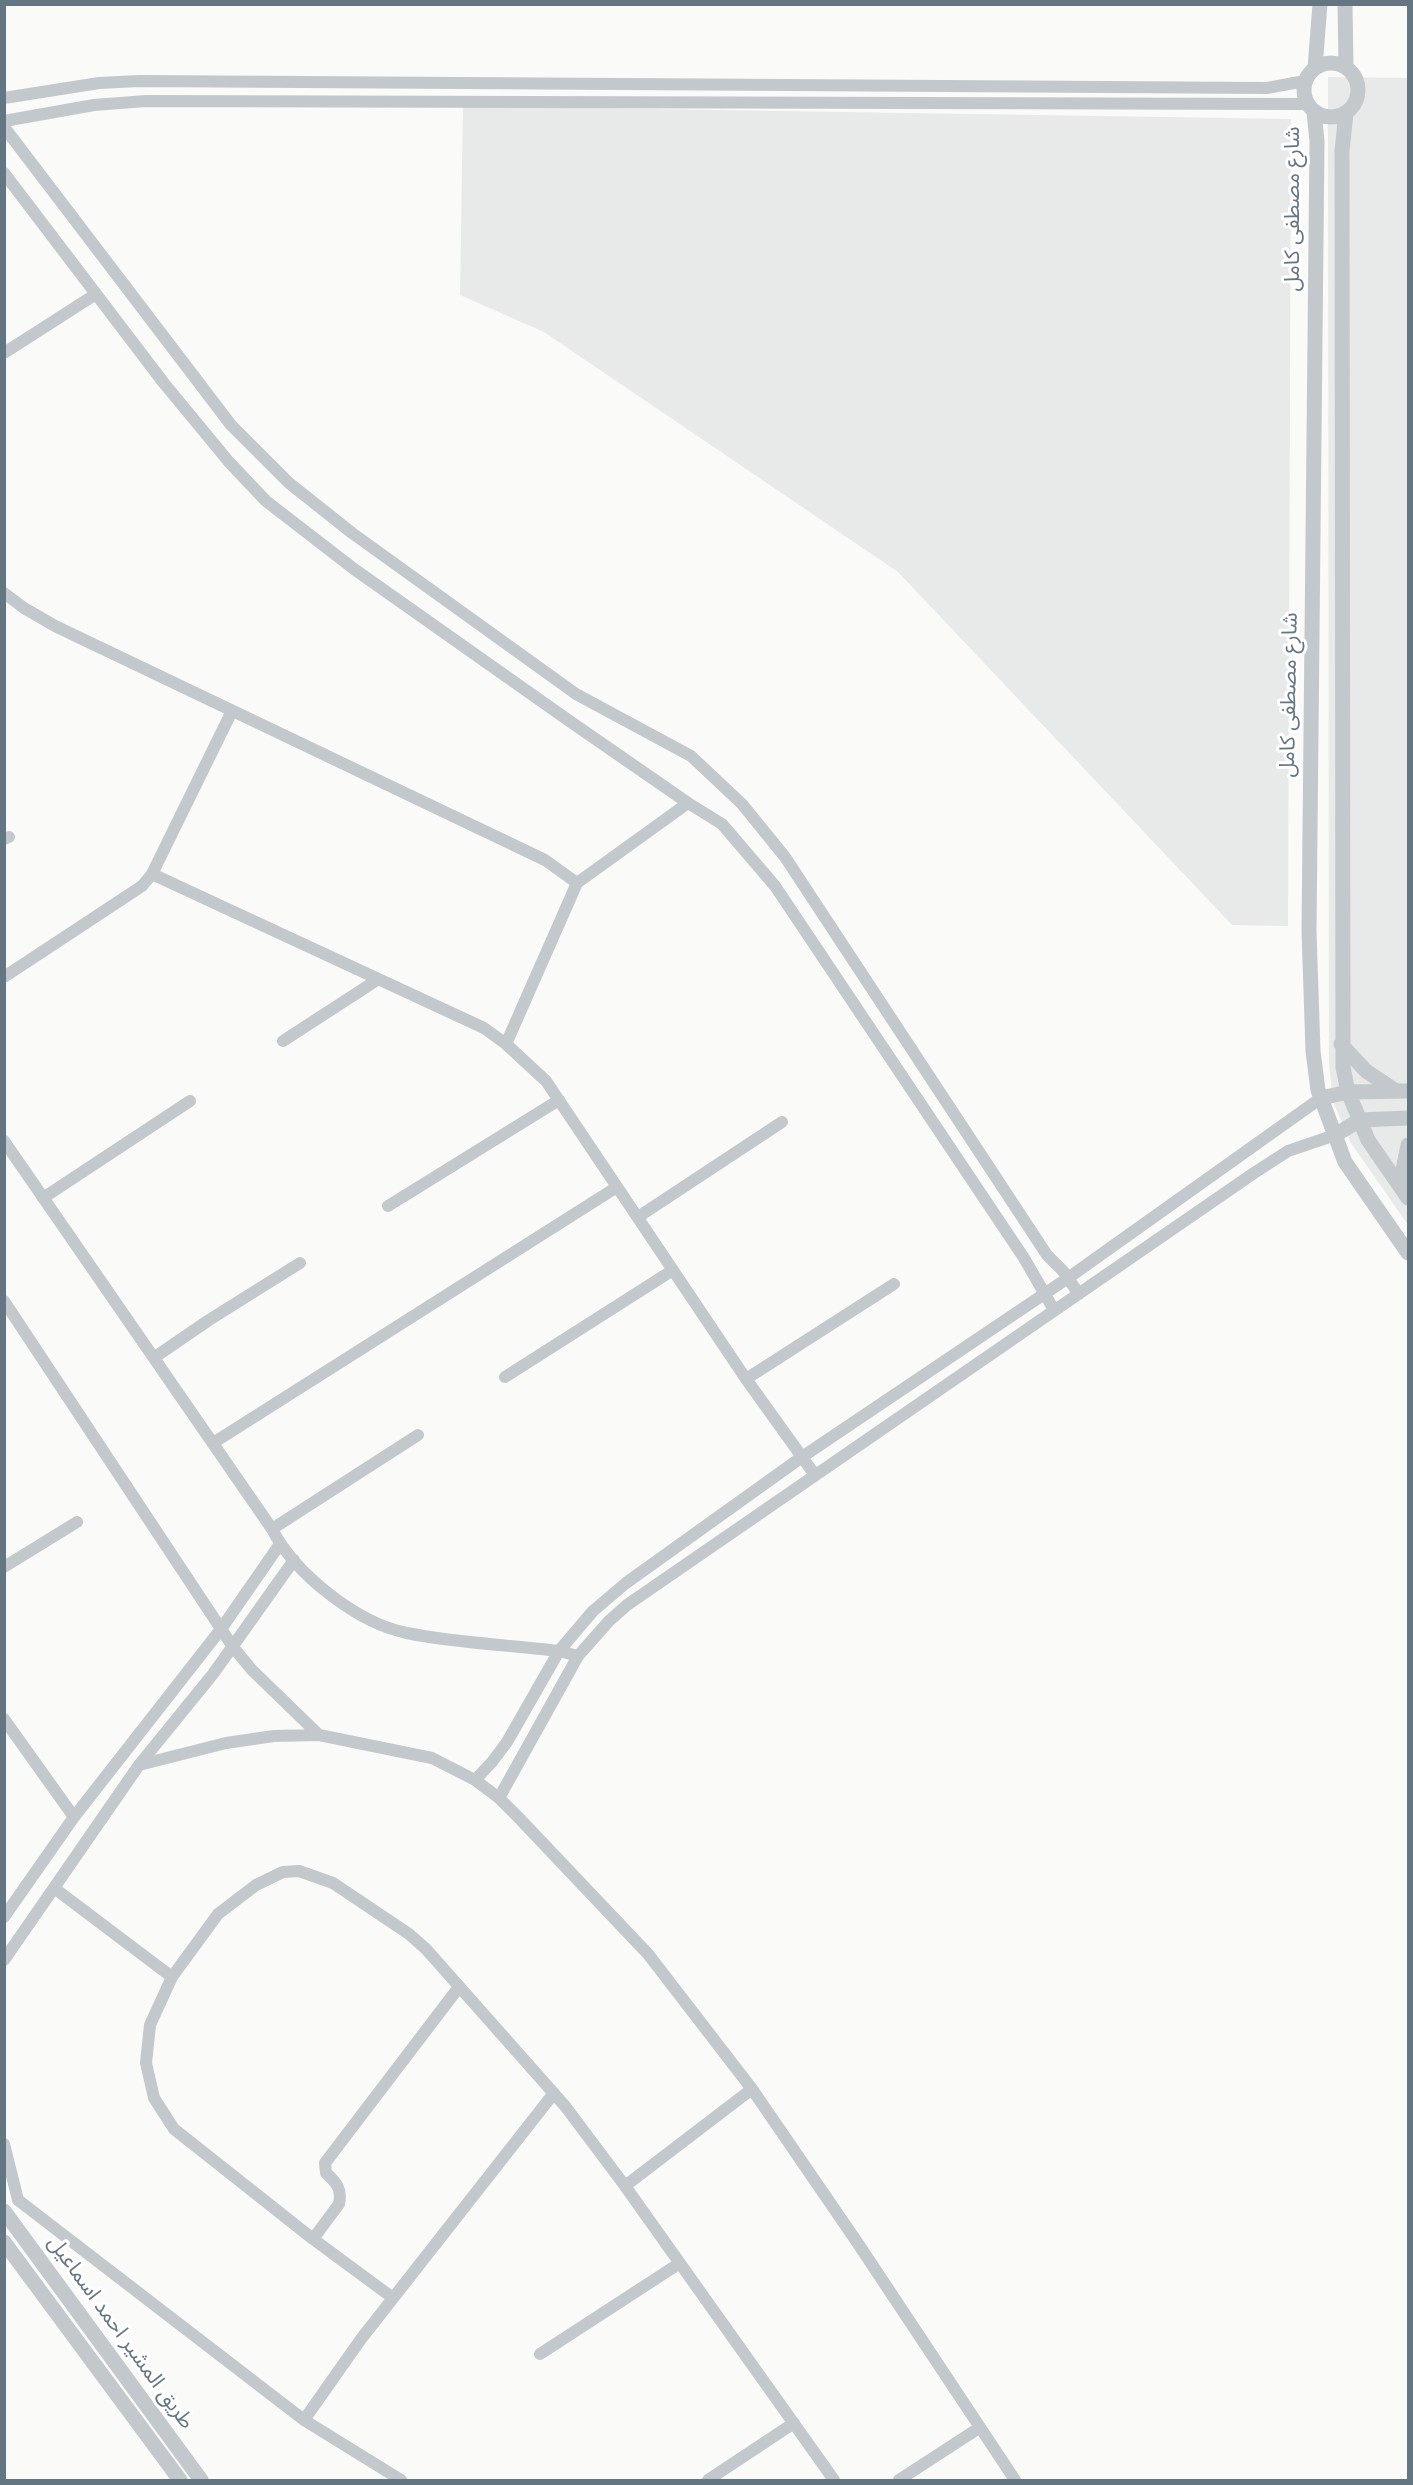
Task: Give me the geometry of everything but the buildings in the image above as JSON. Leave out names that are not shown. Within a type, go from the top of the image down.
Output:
[{"type":"street","points":[[1311,108],[1304,91],[1305,81],[1315,68],[1320,4]]},
{"type":"street","points":[[1345,4],[1346,67]]},
{"type":"street","points":[[4,121],[94,105],[146,101],[1311,108],[1325,117],[1334,118],[1346,113],[1355,104],[1359,88],[1357,79],[1346,67],[1330,63],[1315,68]]},
{"type":"street","points":[[4,98],[99,83],[139,81],[1267,88],[1305,81]]},
{"type":"street","name":"شارع مصطفى كامل","points":[[1311,108],[1317,165],[1309,931],[1313,1051],[1316,1080],[1321,1098],[1346,1162],[1408,1253]]},
{"type":"street","points":[[1346,113],[1342,151],[1341,1044],[1348,1092],[1368,1140],[1408,1197]]},
{"type":"street","points":[[4,127],[231,425],[289,483],[352,533],[576,694],[691,756],[742,804],[785,857],[1047,1255],[1068,1278],[1078,1294]]},
{"type":"street","points":[[4,172],[201,429],[266,501],[354,569],[688,803],[722,824],[775,886],[1024,1258],[1042,1293],[1054,1310]]},
{"type":"street","points":[[4,353],[96,294]]},
{"type":"street","points":[[4,593],[55,626],[545,860],[577,883]]},
{"type":"street","points":[[4,977],[131,895],[152,874],[232,711]]},
{"type":"street","points":[[506,1044],[577,883],[688,803]]},
{"type":"street","points":[[152,874],[484,1028],[506,1044],[546,1081],[746,1379],[815,1476]]},
{"type":"street","points":[[283,1041],[377,980]]},
{"type":"street","points":[[1341,1044],[1366,1071],[1402,1091]]},
{"type":"street","points":[[475,1780],[503,1747],[559,1651],[593,1611],[626,1583],[802,1457],[1042,1293],[1068,1278],[1321,1098],[1348,1092],[1402,1091]]},
{"type":"street","points":[[388,1206],[559,1100]]},
{"type":"street","points":[[43,1198],[190,1101]]},
{"type":"street","points":[[499,1798],[578,1656],[598,1632],[627,1605],[1288,1151],[1335,1135],[1360,1120],[1408,1118]]},
{"type":"street","points":[[638,1217],[782,1122]]},
{"type":"street","points":[[4,1141],[155,1357],[272,1528],[280,1544],[312,1579],[341,1601],[372,1620],[406,1633],[559,1651],[578,1656]]},
{"type":"street","points":[[1408,1145],[1403,1170],[1408,1197]]},
{"type":"street","points":[[1242,1156],[1254,1173]]},
{"type":"street","points":[[213,1443],[617,1186]]},
{"type":"street","points":[[155,1357],[300,1263]]},
{"type":"street","points":[[505,1377],[673,1270]]},
{"type":"street","points":[[746,1379],[894,1284]]},
{"type":"street","points":[[4,1301],[233,1647],[252,1670],[319,1735]]},
{"type":"street","points":[[272,1528],[418,1436]]},
{"type":"street","points":[[4,1567],[77,1522]]},
{"type":"street","points":[[4,1917],[74,1817],[221,1629],[280,1544]]},
{"type":"street","points":[[4,1960],[140,1765],[233,1647],[294,1560]]},
{"type":"street","points":[[4,1719],[74,1817]]},
{"type":"street","points":[[140,1765],[226,1743],[274,1736],[319,1735],[432,1758],[475,1780],[499,1798],[648,1954],[752,2089],[1016,2481]]},
{"type":"street","points":[[393,2298],[313,2239],[174,2128],[154,2098],[146,2063],[150,2025],[172,1977],[219,1914],[256,1885],[283,1872],[299,1871],[333,1883],[409,1934],[459,1987],[554,2093],[626,2187],[834,2481]]},
{"type":"street","points":[[54,1888],[172,1977]]},
{"type":"street","points":[[313,2239],[339,2204],[337,2183],[326,2173],[325,2163],[459,1987]]},
{"type":"street","points":[[626,2187],[752,2089]]},
{"type":"street","points":[[304,2420],[361,2339],[554,2093]]},
{"type":"street","points":[[4,2144],[18,2200],[304,2420],[400,2481]]},
{"type":"street","points":[[4,2209],[18,2200]]},
{"type":"street","name":"طريق المشير احمد اسماعيل","points":[[4,2209],[201,2481]]},
{"type":"street","name":"طريق المشير احمد اسماعيل","points":[[4,2242],[180,2481]]},
{"type":"street","points":[[540,2354],[680,2263]]},
{"type":"street","points":[[708,2481],[794,2423]]},
{"type":"street","points":[[899,2481],[979,2428]]},
{"type":"shaded area","points":[[1328,77],[1408,78],[1408,1225],[1351,1143],[1333,1102],[1329,1064]]},
{"type":"shaded area","points":[[463,106],[1291,119],[1288,926],[1232,925],[898,572],[544,332],[460,295]]}]
